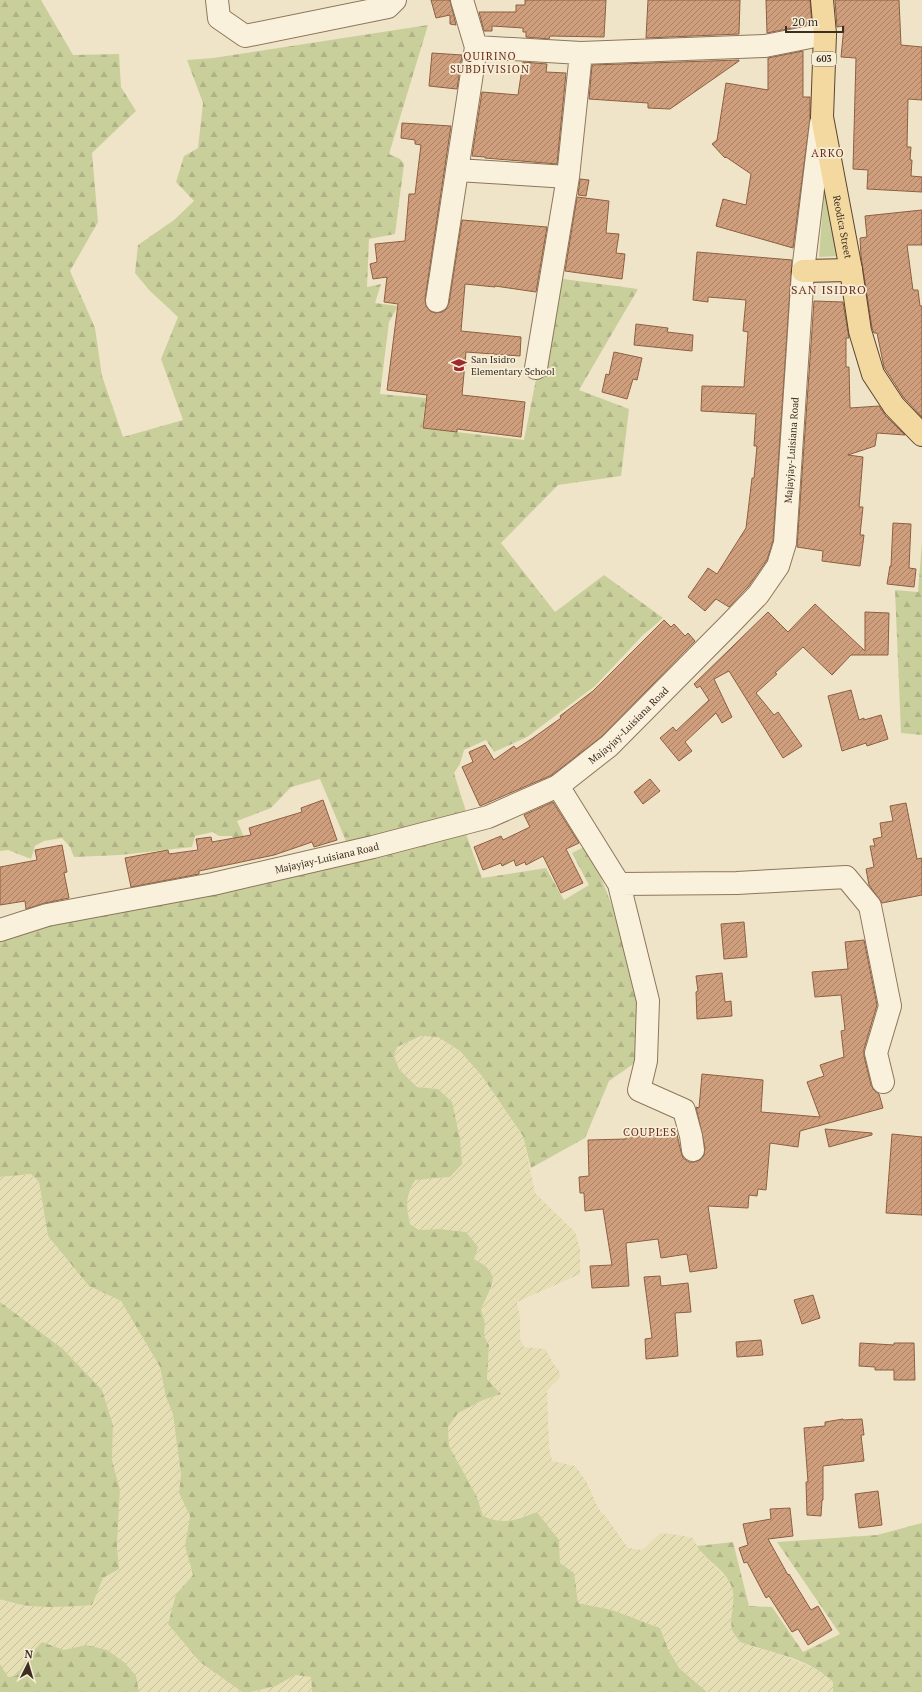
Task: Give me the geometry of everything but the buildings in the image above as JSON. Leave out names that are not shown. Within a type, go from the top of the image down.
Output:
[{"type":"main road","name":"Reodica Street","points":[[822,0],[826,34],[822,117],[851,270],[860,330],[873,374],[894,406],[922,435]]},
{"type":"main road","points":[[803,271],[851,270]]},
{"type":"street","points":[[217,0],[219,18],[245,36],[388,7],[395,0]]},
{"type":"street","points":[[437,301],[476,47],[462,0]]},
{"type":"street","points":[[476,47],[581,53],[765,46],[826,34]]},
{"type":"street","points":[[536,368],[568,177],[581,53]]},
{"type":"street","name":"Majayjay-Luisiana Road","points":[[4,927],[48,915],[213,884],[373,847],[488,817],[558,786],[609,746],[758,595],[778,566],[785,543],[803,271],[822,117]]},
{"type":"street","points":[[457,170],[568,177]]},
{"type":"street","points":[[558,786],[619,884],[648,1001],[646,1061],[639,1090],[684,1110],[693,1150]]},
{"type":"street","points":[[619,884],[737,883],[846,877],[870,906],[890,1006],[876,1053],[883,1082]]},
{"type":"shaded area","points":[[421,1036],[438,1037],[460,1051],[482,1076],[523,1136],[535,1193],[575,1232],[580,1249],[580,1274],[517,1302],[520,1318],[520,1339],[524,1347],[545,1349],[554,1365],[559,1370],[560,1377],[547,1391],[549,1448],[552,1461],[575,1466],[586,1481],[598,1508],[628,1548],[642,1550],[661,1533],[693,1538],[702,1554],[730,1581],[735,1595],[732,1614],[753,1647],[777,1653],[814,1668],[828,1676],[833,1682],[833,1692],[707,1692],[679,1668],[668,1649],[660,1628],[612,1610],[578,1603],[575,1588],[560,1563],[559,1540],[537,1512],[508,1521],[493,1521],[483,1516],[477,1497],[449,1446],[448,1427],[457,1413],[483,1400],[501,1394],[487,1379],[489,1345],[484,1336],[485,1323],[481,1309],[493,1285],[484,1265],[474,1259],[438,1229],[419,1230],[410,1224],[406,1204],[415,1179],[450,1177],[438,1089],[418,1087],[399,1069],[394,1056],[397,1047]]},
{"type":"shaded area","points":[[31,1174],[39,1182],[48,1236],[89,1286],[121,1301],[160,1367],[166,1397],[173,1414],[181,1475],[179,1493],[190,1516],[185,1546],[193,1575],[176,1594],[168,1624],[200,1662],[242,1692],[139,1692],[136,1676],[86,1645],[64,1650],[42,1642],[30,1654],[16,1676],[8,1677],[0,1664],[0,1599],[14,1604],[98,1589],[103,1578],[119,1569],[117,1545],[120,1490],[112,1460],[113,1425],[102,1390],[63,1349],[0,1302],[0,1177]]},
{"type":"shaded area","points":[[295,1675],[311,1676],[312,1692],[251,1692],[276,1686]]},
{"type":"green space","points":[[0,0],[41,0],[73,55],[119,54],[121,87],[136,111],[92,153],[98,222],[70,271],[95,328],[102,376],[123,437],[183,420],[161,359],[178,317],[149,290],[135,273],[138,245],[174,220],[194,201],[176,182],[184,156],[198,148],[203,103],[187,60],[213,58],[428,25],[389,154],[400,159],[404,164],[395,234],[369,239],[367,287],[381,284],[375,303],[398,306],[389,322],[380,394],[426,398],[422,428],[524,440],[556,278],[638,289],[579,390],[629,409],[621,476],[558,485],[501,543],[555,612],[604,575],[663,618],[642,636],[595,686],[527,737],[494,752],[486,740],[464,750],[460,764],[454,773],[468,818],[348,846],[320,779],[291,787],[271,808],[237,821],[244,837],[234,841],[232,836],[219,836],[213,832],[195,836],[192,847],[120,855],[74,857],[70,847],[62,838],[44,841],[35,846],[31,859],[8,850],[0,851]]},
{"type":"green space","points":[[826,165],[841,256],[819,257]]},
{"type":"green space","points":[[922,542],[922,735],[901,733],[895,590],[918,592]]},
{"type":"green space","points":[[466,834],[482,878],[546,868],[564,900],[589,885],[572,853],[588,845],[611,903],[639,997],[636,1062],[609,1081],[585,1138],[531,1168],[523,1136],[482,1076],[460,1051],[438,1037],[421,1036],[397,1047],[394,1056],[399,1069],[417,1087],[438,1089],[452,1102],[460,1139],[462,1164],[450,1177],[415,1180],[409,1192],[407,1201],[410,1224],[419,1230],[438,1229],[466,1232],[478,1247],[474,1259],[489,1270],[492,1276],[491,1287],[481,1309],[485,1323],[484,1336],[489,1345],[487,1379],[501,1394],[483,1400],[458,1413],[448,1427],[449,1446],[477,1497],[483,1516],[497,1521],[504,1521],[517,1519],[537,1512],[559,1540],[560,1563],[574,1573],[578,1603],[612,1610],[660,1628],[668,1649],[679,1668],[707,1692],[312,1692],[311,1677],[295,1675],[276,1686],[251,1692],[242,1692],[200,1662],[168,1624],[176,1594],[193,1575],[185,1546],[190,1516],[179,1493],[181,1475],[173,1414],[166,1397],[160,1367],[121,1301],[89,1286],[48,1236],[39,1182],[31,1174],[0,1177],[0,941],[26,928],[293,874]]},
{"type":"green space","points":[[0,1302],[63,1349],[102,1390],[113,1425],[112,1460],[120,1490],[117,1545],[119,1569],[103,1578],[92,1605],[45,1607],[22,1605],[0,1599]]},
{"type":"green space","points":[[922,1523],[922,1692],[833,1692],[833,1682],[813,1667],[789,1657],[740,1642],[733,1632],[731,1620],[733,1596],[730,1583],[723,1573],[700,1551],[697,1546],[733,1542],[749,1606],[772,1607],[803,1652],[840,1634],[777,1542],[877,1535]]},
{"type":"green space","points":[[42,1642],[64,1650],[86,1645],[107,1650],[125,1663],[136,1676],[139,1692],[0,1692],[0,1664],[8,1677],[16,1676],[30,1654]]},
{"type":"place","name":"San Isidro Elementary School","points":[[459,365]]},
{"type":"district","name":"QUIRINO SUBDIVISION","points":[[490,62]]},
{"type":"district","name":"ARKO","points":[[828,153]]},
{"type":"district","name":"SAN ISIDRO","points":[[829,290]]},
{"type":"district","name":"COUPLES","points":[[650,1132]]}]
